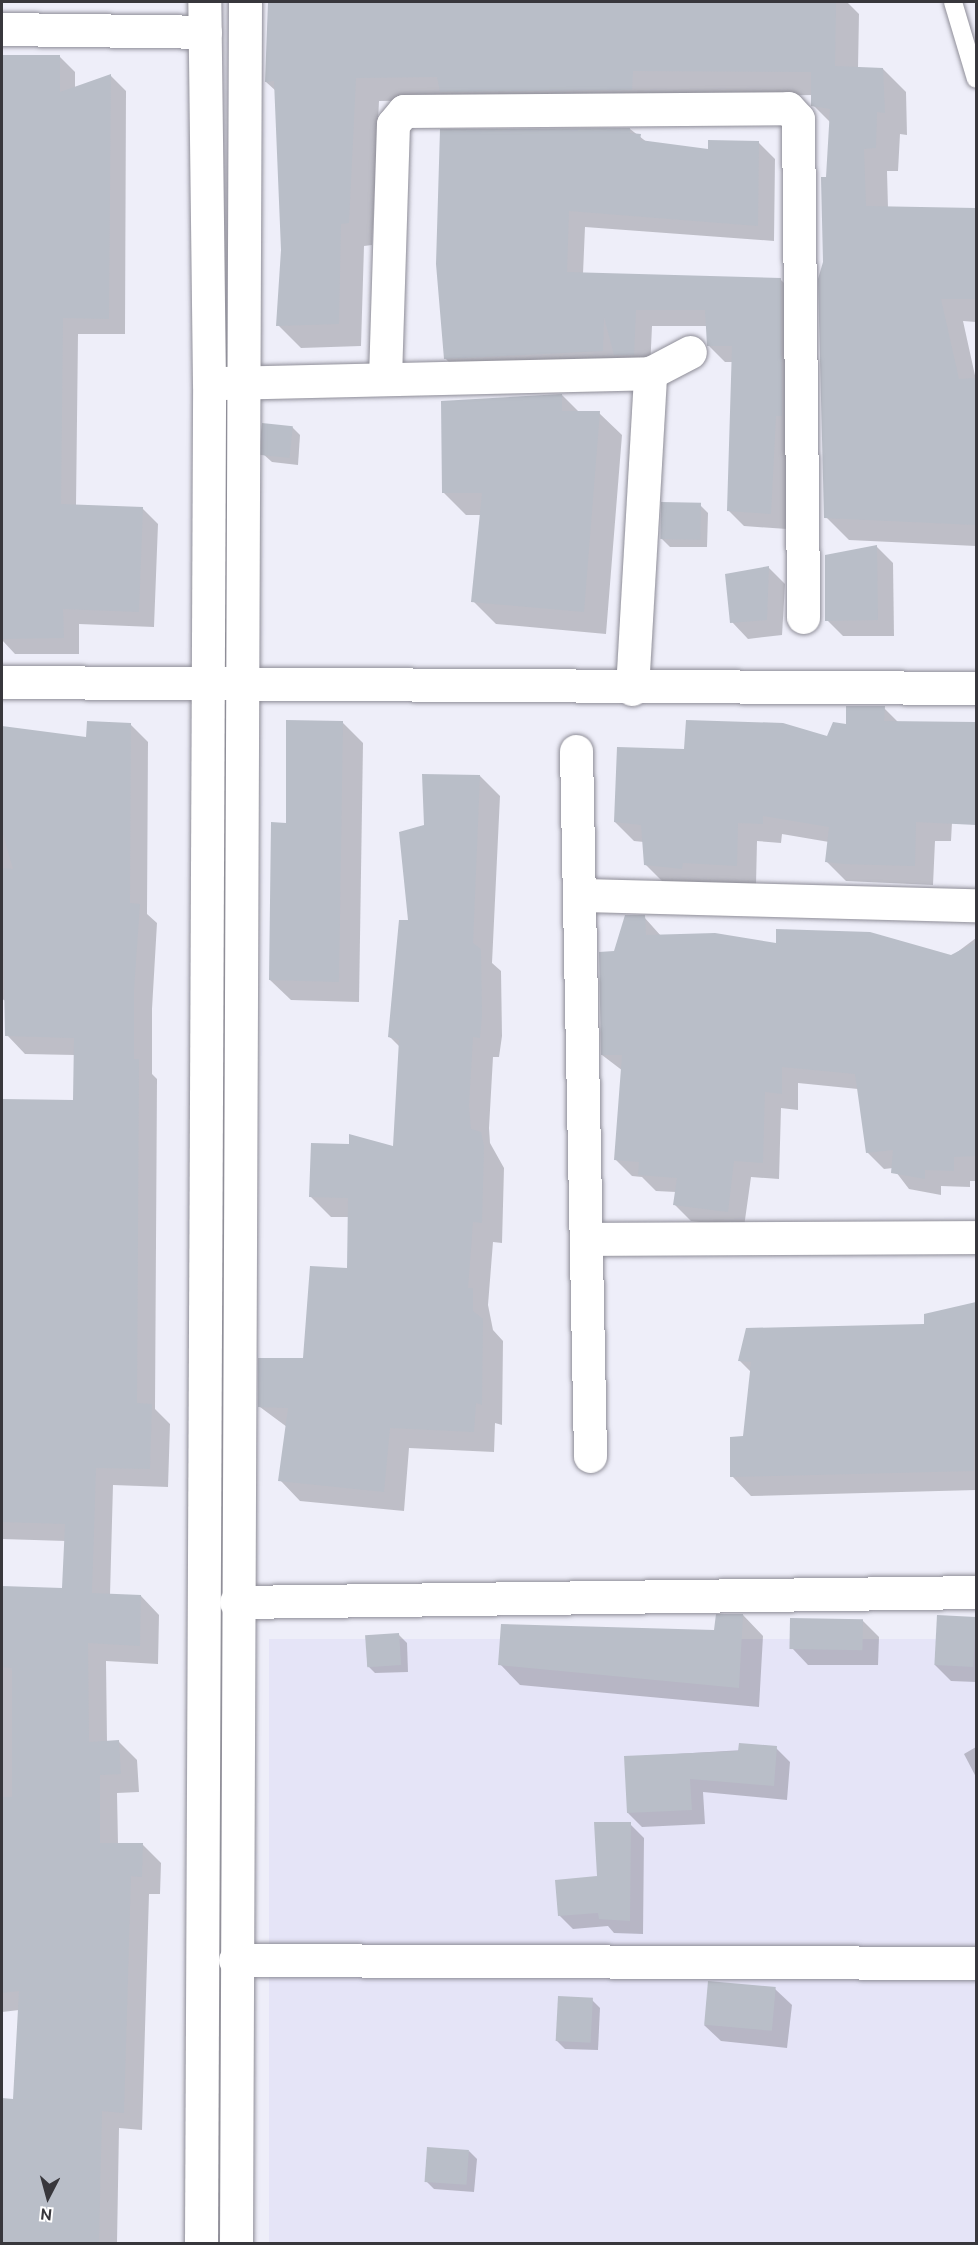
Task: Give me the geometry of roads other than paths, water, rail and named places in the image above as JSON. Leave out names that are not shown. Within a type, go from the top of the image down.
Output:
[{"type":"street","points":[[201,2244],[222,686],[244,381],[245,2]]},
{"type":"street","points":[[2,29],[204,17],[209,384],[222,686],[236,1602],[236,2244]]},
{"type":"street","points":[[385,378],[393,124],[404,111],[788,108],[798,119],[803,617]]},
{"type":"street","points":[[209,384],[244,381],[650,373],[690,352]]},
{"type":"street","points":[[632,689],[650,373]]},
{"type":"street","points":[[2,682],[632,689],[976,688]]},
{"type":"street","points":[[576,751],[589,1239],[590,1456]]},
{"type":"street","points":[[580,895],[976,905]]},
{"type":"street","points":[[589,1239],[976,1237]]},
{"type":"street","points":[[236,1602],[976,1592]]},
{"type":"street","points":[[235,1960],[976,1963]]},
{"type":"lane","points":[[953,2],[976,79]]}]
